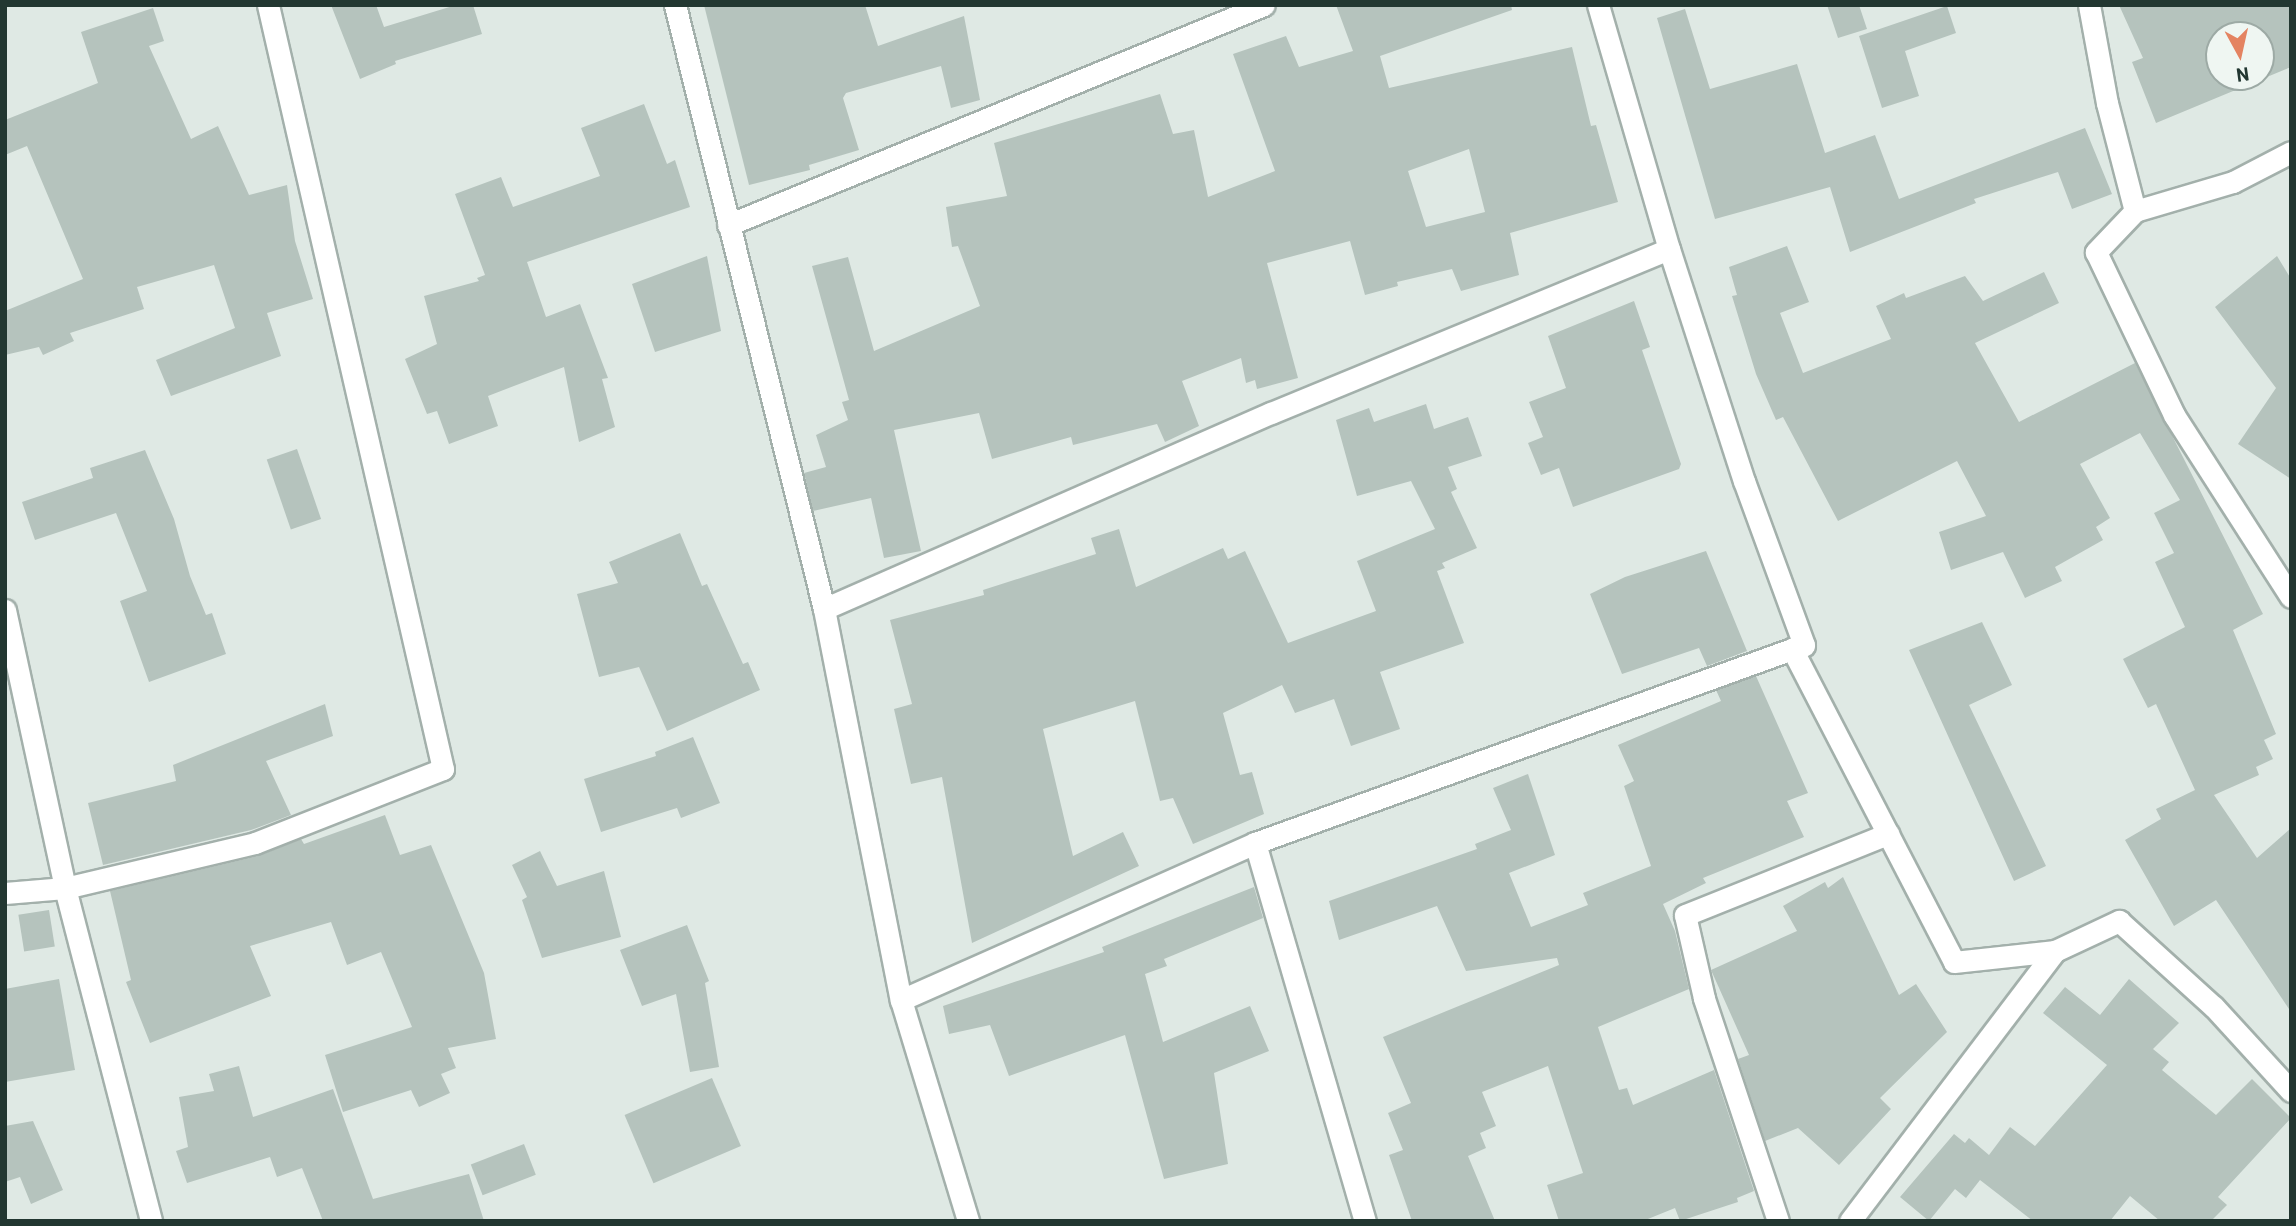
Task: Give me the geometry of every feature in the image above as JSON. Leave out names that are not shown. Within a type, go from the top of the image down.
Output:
[{"type":"street","points":[[5,893],[65,888],[255,843],[443,769],[268,5]]},
{"type":"street","points":[[675,5],[824,609],[901,999],[968,1221]]},
{"type":"street","points":[[728,225],[1264,5]]},
{"type":"street","points":[[901,999],[1255,843],[1804,645],[1744,481],[1669,249],[1598,5]]},
{"type":"street","points":[[2089,5],[2107,103],[2135,211]]},
{"type":"street","points":[[2291,152],[2233,182],[2135,211],[2096,252],[2174,415],[2291,597]]},
{"type":"street","points":[[824,609],[1270,413],[1669,249]]},
{"type":"street","points":[[5,610],[65,888],[151,1221]]},
{"type":"street","points":[[1793,649],[1954,962],[2055,951],[2119,921],[2214,1007],[2291,1091]]},
{"type":"street","points":[[1778,1221],[1704,998],[1685,915],[1888,834]]},
{"type":"street","points":[[1255,843],[1365,1221]]},
{"type":"street","points":[[1850,1221],[2055,951]]},
{"type":"building","points":[[331,5],[376,5],[384,27],[456,5],[473,5],[482,34],[395,61],[396,64],[360,79]]},
{"type":"building","points":[[704,5],[865,5],[878,46],[964,16],[980,100],[951,108],[941,66],[846,93],[843,98],[859,150],[809,165],[810,170],[749,185]]},
{"type":"building","points":[[1336,5],[1511,5],[1512,10],[1380,56],[1389,88],[1572,47],[1591,126],[1596,125],[1618,202],[1510,233],[1519,275],[1461,291],[1452,269],[1397,282],[1398,286],[1365,295],[1350,241],[1267,263],[1298,378],[1257,389],[1255,380],[1246,383],[1241,358],[1182,381],[1199,426],[1165,442],[1157,424],[1073,445],[1071,437],[992,459],[979,413],[894,430],[921,551],[884,558],[871,498],[813,511],[804,473],[826,467],[816,435],[848,420],[842,402],[849,400],[812,266],[848,257],[874,351],[980,306],[958,246],[952,247],[946,207],[1007,196],[994,143],[1160,94],[1173,134],[1194,130],[1208,197],[1275,171],[1233,54],[1286,36],[1299,67],[1353,51]],"holes":[[[1469,149],[1485,212],[1426,227],[1408,171]]]},
{"type":"building","points":[[1827,5],[1859,5],[1867,29],[1838,38]]},
{"type":"building","points":[[2119,5],[2291,5],[2291,67],[2275,74],[2275,21],[2205,21],[2205,91],[2233,91],[2156,123],[2132,62],[2143,58]]},
{"type":"building","points":[[1947,6],[1956,33],[1905,51],[1919,96],[1882,108],[1859,36]]},
{"type":"building","points":[[153,8],[164,41],[149,46],[191,139],[218,126],[249,195],[287,185],[295,241],[313,299],[267,313],[281,356],[171,396],[156,360],[235,328],[214,265],[137,287],[144,309],[70,333],[74,341],[43,355],[39,347],[5,355],[5,311],[83,279],[27,146],[5,155],[5,120],[98,83],[81,32]]},
{"type":"building","points":[[1685,9],[1710,89],[1797,64],[1825,153],[1875,135],[1899,199],[2085,128],[2112,194],[2072,209],[2058,172],[1974,199],[1976,203],[1850,252],[1830,187],[1715,219],[1657,18]]},
{"type":"building","points":[[644,104],[667,164],[675,160],[690,207],[527,262],[546,317],[580,304],[608,378],[602,379],[615,427],[579,442],[564,367],[488,396],[498,426],[449,444],[437,411],[427,414],[405,359],[437,344],[424,296],[479,281],[477,278],[485,275],[455,194],[501,177],[513,207],[600,176],[581,128]]},
{"type":"building","points":[[1787,246],[1809,302],[1780,313],[1803,373],[1891,339],[1876,306],[1904,293],[1906,298],[1965,276],[1983,301],[2044,272],[2059,303],[1975,343],[2019,422],[2135,363],[2263,614],[2233,630],[2276,734],[2264,740],[2273,759],[2256,767],[2259,775],[2214,795],[2257,858],[2291,828],[2291,1012],[2216,900],[2174,926],[2125,840],[2161,819],[2156,809],[2195,790],[2156,704],[2148,708],[2123,659],[2185,627],[2155,562],[2174,553],[2154,513],[2180,500],[2140,433],[2080,464],[2110,518],[2096,527],[2103,540],[2055,567],[2062,581],[2025,598],[2003,552],[1951,570],[1939,532],[1986,516],[1957,461],[1838,521],[1783,417],[1776,420],[1756,374],[1732,296],[1737,295],[1729,267]]},
{"type":"building","points":[[707,256],[721,331],[655,352],[632,284]]},
{"type":"building","points":[[2277,256],[2291,279],[2291,479],[2238,444],[2276,388],[2215,307]]},
{"type":"building","points":[[1634,301],[1650,347],[1642,350],[1681,464],[1679,469],[1573,507],[1559,468],[1541,475],[1528,443],[1543,437],[1529,402],[1566,388],[1548,336]]},
{"type":"building","points":[[1426,404],[1434,429],[1468,417],[1482,456],[1448,467],[1457,489],[1451,492],[1477,548],[1442,563],[1445,568],[1437,571],[1464,643],[1380,672],[1400,729],[1351,746],[1334,699],[1295,713],[1282,685],[1223,713],[1240,775],[1252,772],[1264,814],[1193,844],[1173,798],[1160,801],[1135,701],[1043,729],[1073,856],[1123,832],[1139,866],[972,943],[942,777],[911,784],[894,709],[912,704],[890,620],[984,595],[983,590],[1096,554],[1091,538],[1119,529],[1136,587],[1223,548],[1228,559],[1245,551],[1288,643],[1376,611],[1357,561],[1435,529],[1411,481],[1357,496],[1336,420],[1369,408],[1374,422]]},
{"type":"building","points":[[297,449],[321,519],[291,529],[267,459]]},
{"type":"building","points":[[145,450],[174,519],[190,576],[206,615],[212,613],[226,654],[149,682],[120,601],[147,591],[116,513],[35,540],[22,502],[93,478],[90,468]]},
{"type":"building","points":[[680,533],[702,586],[707,584],[743,664],[748,662],[760,690],[667,731],[639,667],[599,677],[577,594],[618,583],[609,562]]},
{"type":"building","points":[[1706,551],[1747,651],[1707,666],[1699,648],[1622,674],[1590,594],[1625,577]]},
{"type":"building","points":[[1982,622],[2012,685],[1969,705],[2046,866],[2014,881],[1909,650]]},
{"type":"building","points":[[1756,676],[1808,793],[1787,801],[1804,837],[1703,878],[1706,883],[1663,904],[1675,931],[1689,989],[1598,1027],[1619,1090],[1627,1088],[1633,1105],[1714,1070],[1754,1191],[1737,1198],[1738,1202],[1680,1221],[1675,1208],[1643,1221],[1559,1221],[1547,1185],[1583,1173],[1548,1066],[1482,1092],[1496,1126],[1480,1133],[1486,1148],[1468,1156],[1495,1221],[1412,1221],[1389,1155],[1403,1150],[1388,1113],[1411,1103],[1383,1037],[1559,965],[1557,958],[1466,971],[1437,906],[1339,940],[1329,901],[1477,849],[1475,844],[1511,830],[1493,788],[1528,774],[1555,855],[1509,873],[1531,927],[1588,905],[1583,893],[1651,866],[1624,786],[1634,781],[1618,745],[1721,701],[1716,690]]},
{"type":"building","points":[[325,704],[333,736],[266,761],[291,815],[251,830],[103,865],[88,803],[176,781],[173,765]]},
{"type":"building","points":[[693,737],[720,803],[681,818],[677,808],[601,832],[584,779],[656,756],[655,752]]},
{"type":"building","points":[[385,815],[400,855],[431,845],[484,973],[496,1039],[448,1048],[456,1068],[441,1074],[450,1093],[419,1107],[411,1090],[343,1112],[325,1055],[412,1027],[381,952],[347,965],[331,922],[250,946],[271,996],[150,1043],[126,982],[131,980],[110,891],[258,856],[301,839],[304,844]]},
{"type":"building","points":[[540,851],[557,886],[604,871],[621,937],[542,958],[522,900],[527,897],[512,865]]},
{"type":"building","points":[[1843,877],[1899,995],[1916,984],[1947,1032],[1880,1098],[1891,1109],[1839,1165],[1798,1128],[1765,1141],[1738,1059],[1749,1055],[1711,970],[1797,931],[1783,906],[1825,882],[1828,888]]},
{"type":"building","points":[[1254,887],[1263,918],[1164,959],[1167,966],[1145,974],[1163,1042],[1250,1006],[1269,1051],[1214,1073],[1228,1164],[1164,1179],[1125,1035],[1009,1076],[990,1025],[949,1034],[943,1006],[1104,952],[1102,947]]},
{"type":"building","points":[[49,910],[55,947],[24,951],[18,915]]},
{"type":"building","points":[[687,925],[709,981],[705,983],[719,1067],[690,1072],[676,994],[642,1006],[620,950]]},
{"type":"building","points":[[59,979],[75,1070],[5,1082],[5,989]]},
{"type":"building","points":[[2129,979],[2179,1023],[2153,1049],[2169,1062],[2162,1070],[2216,1115],[2252,1079],[2291,1118],[2218,1197],[2227,1205],[2211,1221],[2160,1221],[2130,1196],[2110,1221],[2033,1221],[1980,1180],[1966,1198],[1955,1189],[1929,1221],[1900,1197],[1954,1134],[1965,1143],[1969,1138],[1989,1155],[2010,1127],[2035,1146],[2107,1065],[2043,1013],[2065,987],[2100,1015]]},
{"type":"building","points":[[239,1066],[253,1117],[333,1089],[373,1199],[469,1174],[484,1221],[323,1221],[302,1168],[277,1177],[270,1157],[187,1183],[176,1151],[188,1147],[179,1097],[214,1091],[209,1074]]},
{"type":"building","points":[[712,1078],[741,1146],[653,1183],[625,1115]]},
{"type":"building","points":[[33,1121],[63,1190],[31,1204],[20,1177],[5,1182],[5,1126]]},
{"type":"building","points":[[524,1144],[536,1175],[483,1195],[471,1164]]}]
